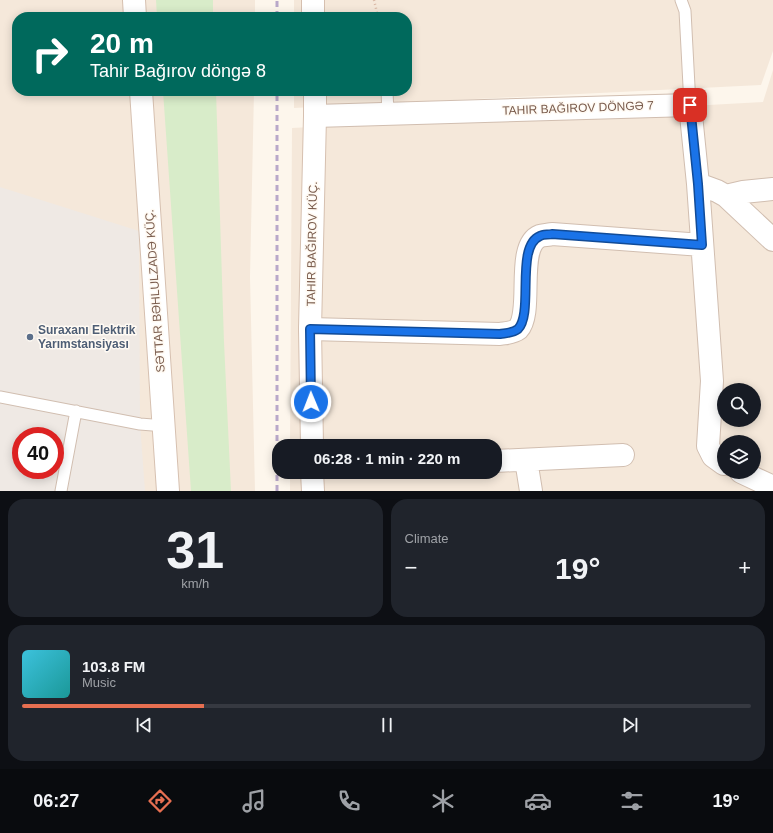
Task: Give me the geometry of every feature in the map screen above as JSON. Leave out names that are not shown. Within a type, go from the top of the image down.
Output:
[{"type":"street","points":[[134,0],[135,12]]},
{"type":"street","points":[[313,0],[313,12]]},
{"type":"street","name":"SƏTTAR BƏHLULZADƏ KÜÇ.","points":[[141,96],[165,426],[168,491]]},
{"type":"street","points":[[312,439],[310,329],[315,96]]},
{"type":"street","points":[[315,116],[690,105],[698,184],[712,381],[708,446],[713,456],[717,459]]},
{"type":"street","points":[[698,184],[726,196],[773,240]]},
{"type":"street","points":[[726,196],[743,192],[773,190]]},
{"type":"street","points":[[310,329],[500,334],[512,332],[518,328],[523,318],[527,256],[531,242],[539,236],[552,234],[702,245]]},
{"type":"street","points":[[502,461],[623,455]]},
{"type":"street","points":[[526,460],[532,491]]},
{"type":"street","points":[[312,479],[312,491]]},
{"type":"street","points":[[756,479],[773,487]]},
{"type":"lane","points":[[681,0],[685,11],[690,105]]},
{"type":"lane","points":[[388,96],[388,114]]},
{"type":"lane","points":[[0,397],[140,424],[165,426]]},
{"type":"lane","points":[[61,491],[76,411]]},
{"type":"path","points":[[374,0],[377,12]]},
{"type":"shaded area","points":[[0,0],[255,0],[255,12],[12,12],[12,96],[254,96],[250,277],[255,491],[0,491]]},
{"type":"shaded area","points":[[294,0],[773,0],[773,51],[761,85],[294,108],[294,96],[412,96],[412,12],[294,12]]},
{"type":"shaded area","points":[[773,70],[773,491],[290,491],[290,479],[502,479],[502,439],[290,439],[292,128],[763,102]]},
{"type":"shaded area","name":"Suraxanı Elektrik Yarımstansiyası","points":[[0,187],[139,231],[140,424],[145,491],[0,491]]},
{"type":"green space","points":[[156,0],[213,0],[213,12],[157,12]]},
{"type":"green space","points":[[163,96],[216,96],[224,342],[231,491],[191,491]]},
{"type":"railway","points":[[277,0],[277,12]]},
{"type":"railway","points":[[277,96],[277,491]]},
{"type":"place","name":"Suraxanı Elektrik Yarımstansiyası","points":[[30,337]]},
{"type":"route","points":[[311,402],[310,329],[500,334],[512,332],[518,328],[523,318],[527,256],[531,242],[539,236],[552,234],[702,245],[698,184],[690,105]]}]
